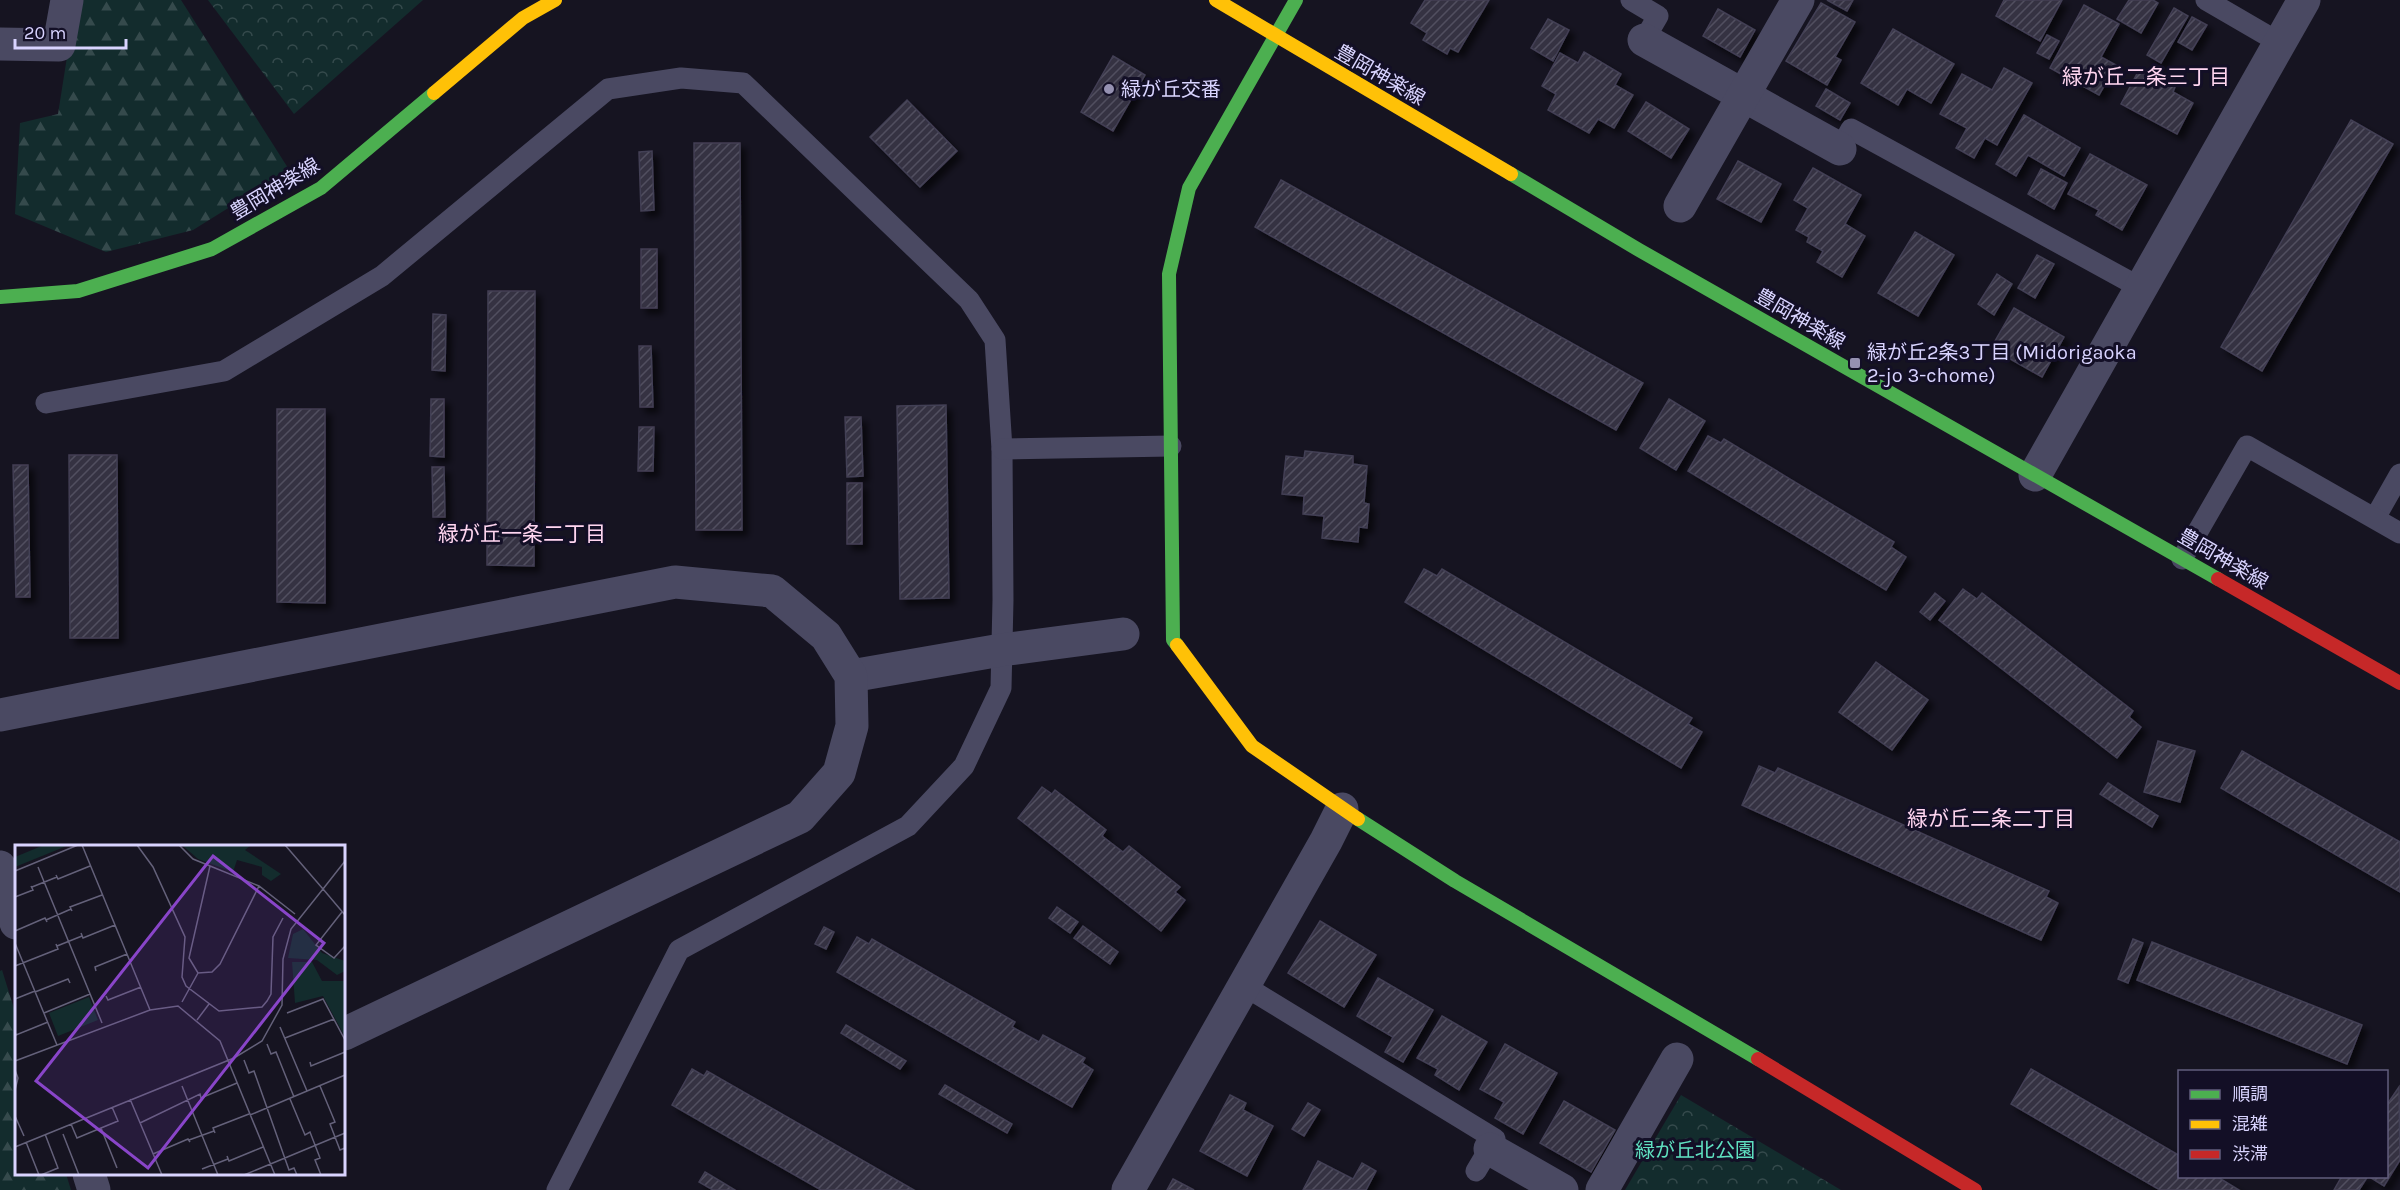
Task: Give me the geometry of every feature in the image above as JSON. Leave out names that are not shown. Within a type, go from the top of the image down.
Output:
[{"type":"street","points":[[0,44],[59,45],[67,0]]},
{"type":"street","name":"豊岡神楽線","points":[[0,297],[78,291],[212,249],[321,188],[523,18],[555,0]]},
{"type":"street","name":"豊岡神楽線","points":[[1216,0],[1640,250],[2400,683]]},
{"type":"street","points":[[1296,0],[1189,188],[1169,274],[1173,640],[1252,746],[1342,809],[1455,881],[1975,1190]]},
{"type":"street","points":[[1680,206],[1798,0]]},
{"type":"street","points":[[2035,475],[2304,0]]},
{"type":"street","points":[[1644,40],[1840,149]]},
{"type":"street","points":[[0,715],[675,582],[772,591],[826,636],[852,676],[852,726],[839,773],[800,817],[345,1034]]},
{"type":"street","points":[[852,676],[1001,650],[1123,634]]},
{"type":"street","points":[[1128,1190],[1342,809]]},
{"type":"street","points":[[0,867],[15,920]]},
{"type":"street","points":[[1602,1190],[1677,1059]]},
{"type":"street","points":[[1483,1160],[1562,1190]]},
{"type":"street","points":[[90,1175],[94,1190]]},
{"type":"lane","points":[[1631,0],[1658,16],[1644,40]]},
{"type":"lane","points":[[2206,0],[2280,43]]},
{"type":"lane","points":[[46,403],[224,371],[382,276],[608,89],[681,78],[743,83],[969,300],[994,340],[1002,449],[1001,650],[1000,688],[964,766],[908,826],[679,950],[556,1190]]},
{"type":"lane","points":[[1840,149],[1851,129],[2141,288]]},
{"type":"lane","points":[[1002,449],[1171,446]]},
{"type":"lane","points":[[2182,559],[2247,446],[2400,533]]},
{"type":"lane","points":[[2375,518],[2400,474]]},
{"type":"lane","points":[[1243,985],[1495,1139],[1483,1160]]},
{"type":"green space","points":[[76,0],[181,0],[288,168],[193,230],[106,252],[15,214],[20,123],[58,114]]},
{"type":"green space","points":[[208,0],[423,0],[294,114]]},
{"type":"green space","points":[[2,970],[15,1012],[15,1175],[66,1175],[71,1190],[0,1190],[0,971]]},
{"type":"green space","name":"緑が丘北公園","points":[[1681,1095],[1841,1190],[1625,1190]]},
{"type":"building","points":[[1425,0],[1489,0],[1458,52],[1450,48],[1447,54],[1423,40],[1427,33],[1411,23]]},
{"type":"building","points":[[1827,0],[1853,0],[1847,11]]},
{"type":"building","points":[[2004,0],[2062,0],[2040,41],[1996,16]]},
{"type":"building","points":[[2129,0],[2153,0],[2158,3],[2141,33],[2117,19]]},
{"type":"building","points":[[1821,3],[1855,22],[1835,57],[1841,60],[1827,85],[1786,61]]},
{"type":"building","points":[[2084,5],[2119,24],[2101,57],[2116,65],[2099,95],[2050,68]]},
{"type":"building","points":[[2174,8],[2188,16],[2161,63],[2147,55]]},
{"type":"building","points":[[1718,9],[1755,30],[1740,57],[1703,36]]},
{"type":"building","points":[[2192,17],[2207,25],[2192,50],[2178,42]]},
{"type":"building","points":[[1548,19],[1569,30],[1553,61],[1531,48]]},
{"type":"building","points":[[1893,29],[1954,64],[1931,103],[1907,89],[1898,105],[1861,83]]},
{"type":"building","points":[[2047,35],[2059,41],[2049,59],[2037,53]]},
{"type":"building","points":[[1584,52],[1621,74],[1615,85],[1633,95],[1614,128],[1598,119],[1589,133],[1548,110],[1556,94],[1542,86],[1560,53],[1578,63]]},
{"type":"building","points":[[1113,56],[1145,75],[1113,131],[1081,112]]},
{"type":"building","points":[[2004,68],[2032,83],[1997,145],[1985,138],[1974,158],[1956,148],[1967,128],[1940,114],[1962,74],[1992,90]]},
{"type":"building","points":[[2140,68],[2175,87],[2173,92],[2193,103],[2177,134],[2121,104]]},
{"type":"building","points":[[1826,89],[1850,103],[1840,120],[1816,106]]},
{"type":"building","points":[[907,100],[957,151],[920,187],[870,137]]},
{"type":"building","points":[[1646,102],[1689,129],[1671,158],[1628,131]]},
{"type":"building","points":[[2024,115],[2080,148],[2064,176],[2028,155],[2016,176],[1996,164]]},
{"type":"building","points":[[2351,120],[2393,144],[2262,371],[2221,347]]},
{"type":"building","points":[[694,143],[740,143],[742,530],[696,530]]},
{"type":"building","points":[[652,151],[654,210],[641,211],[639,152]]},
{"type":"building","points":[[2090,154],[2147,185],[2122,230],[2096,215],[2099,210],[2068,194]]},
{"type":"building","points":[[1738,161],[1781,184],[1761,222],[1717,199]]},
{"type":"building","points":[[1813,168],[1861,195],[1845,224],[1865,236],[1842,277],[1817,262],[1823,251],[1807,242],[1809,237],[1796,230],[1808,208],[1794,200]]},
{"type":"building","points":[[2041,169],[2067,183],[2054,209],[2028,194]]},
{"type":"building","points":[[1281,180],[1643,383],[1616,430],[1255,227]]},
{"type":"building","points":[[1915,232],[1954,255],[1918,316],[1878,293]]},
{"type":"building","points":[[641,249],[657,249],[657,308],[641,308]]},
{"type":"building","points":[[2037,255],[2054,264],[2035,298],[2018,288]]},
{"type":"building","points":[[1997,274],[2012,284],[1994,315],[1978,304]]},
{"type":"building","points":[[488,291],[535,291],[534,566],[487,565]]},
{"type":"building","points":[[2014,308],[2064,337],[2042,377],[1991,348]]},
{"type":"building","points":[[433,314],[446,315],[445,371],[432,370]]},
{"type":"building","points":[[639,346],[651,346],[653,407],[640,407]]},
{"type":"building","points":[[431,399],[444,399],[444,457],[430,456]]},
{"type":"building","points":[[1669,399],[1705,421],[1676,470],[1640,448]]},
{"type":"building","points":[[946,405],[949,598],[900,599],[897,406]]},
{"type":"building","points":[[277,409],[325,409],[325,603],[277,602]]},
{"type":"building","points":[[845,417],[861,417],[863,476],[847,477]]},
{"type":"building","points":[[639,427],[654,427],[653,471],[638,471]]},
{"type":"building","points":[[1708,436],[1721,443],[1724,439],[1894,542],[1891,547],[1906,557],[1886,590],[1688,471]]},
{"type":"building","points":[[1305,451],[1353,456],[1353,464],[1367,466],[1364,503],[1369,504],[1367,528],[1359,527],[1358,542],[1322,538],[1324,516],[1303,514],[1304,496],[1282,494],[1286,456],[1304,458]]},
{"type":"building","points":[[69,455],[117,455],[118,638],[70,638]]},
{"type":"building","points":[[13,465],[28,465],[30,597],[16,597]]},
{"type":"building","points":[[432,467],[444,467],[445,517],[433,517]]},
{"type":"building","points":[[847,483],[862,483],[862,544],[847,544]]},
{"type":"building","points":[[1424,569],[1437,576],[1442,569],[1692,718],[1688,724],[1702,732],[1681,768],[1405,602]]},
{"type":"building","points":[[1963,589],[1977,599],[1982,593],[2133,711],[2129,717],[2141,727],[2117,758],[1939,620]]},
{"type":"building","points":[[1935,593],[1945,601],[1930,620],[1920,612]]},
{"type":"building","points":[[1876,662],[1928,700],[1892,750],[1839,712]]},
{"type":"building","points":[[2158,741],[2195,751],[2180,802],[2144,792]]},
{"type":"building","points":[[2242,751],[2400,842],[2400,892],[2221,788]]},
{"type":"building","points":[[1759,766],[1775,773],[1778,768],[2049,891],[2046,897],[2058,903],[2041,940],[1742,805]]},
{"type":"building","points":[[2108,783],[2158,816],[2152,827],[2100,794]]},
{"type":"building","points":[[1042,787],[1052,794],[1055,790],[1106,830],[1102,836],[1123,852],[1129,846],[1180,887],[1175,892],[1185,900],[1161,931],[1018,818]]},
{"type":"building","points":[[1057,907],[1078,922],[1070,933],[1049,918]]},
{"type":"building","points":[[1320,921],[1376,955],[1344,1007],[1288,973]]},
{"type":"building","points":[[1083,926],[1118,952],[1110,964],[1074,938]]},
{"type":"building","points":[[824,927],[834,932],[826,949],[815,944]]},
{"type":"building","points":[[857,937],[869,944],[872,939],[1015,1022],[1012,1027],[1039,1042],[1043,1035],[1085,1058],[1082,1063],[1093,1070],[1072,1107],[837,972]]},
{"type":"building","points":[[2133,939],[2143,943],[2128,983],[2118,979]]},
{"type":"building","points":[[2152,942],[2362,1025],[2347,1064],[2137,980]]},
{"type":"building","points":[[1378,978],[1433,1010],[1403,1062],[1385,1052],[1393,1037],[1357,1016]]},
{"type":"building","points":[[1442,1016],[1487,1042],[1459,1090],[1435,1075],[1438,1069],[1417,1058]]},
{"type":"building","points":[[846,1025],[906,1061],[900,1069],[841,1033]]},
{"type":"building","points":[[1505,1044],[1557,1073],[1523,1134],[1495,1118],[1504,1102],[1480,1089]]},
{"type":"building","points":[[692,1069],[704,1076],[707,1071],[914,1190],[821,1190],[672,1105]]},
{"type":"building","points":[[2031,1069],[2178,1155],[2178,1178],[2219,1178],[2239,1190],[2160,1190],[2011,1104]]},
{"type":"building","points":[[945,1085],[1012,1124],[1007,1133],[939,1094]]},
{"type":"building","points":[[2399,1087],[2400,1160],[2384,1186],[2371,1178],[2388,1178],[2388,1103]]},
{"type":"building","points":[[1230,1095],[1246,1103],[1243,1110],[1273,1126],[1247,1176],[1200,1151]]},
{"type":"building","points":[[1564,1101],[1615,1130],[1591,1172],[1540,1143]]},
{"type":"building","points":[[1308,1103],[1320,1110],[1304,1136],[1292,1129]]},
{"type":"building","points":[[1318,1161],[1353,1179],[1362,1163],[1376,1171],[1366,1190],[1303,1190]]},
{"type":"building","points":[[705,1172],[735,1190],[713,1190],[699,1182]]},
{"type":"building","points":[[2341,1178],[2367,1178],[2359,1190],[2334,1190]]},
{"type":"building","points":[[1173,1179],[1194,1190],[1167,1190]]},
{"type":"traffic: fast","points":[[1177,645],[1173,640],[1169,274],[1189,188],[1296,0]]},
{"type":"traffic: fast","points":[[0,297],[78,291],[212,249],[321,188],[434,93]]},
{"type":"traffic: fast","points":[[1511,174],[1639,250],[2218,579]]},
{"type":"traffic: fast","points":[[1358,819],[1455,881],[1758,1059]]},
{"type":"traffic: slow","points":[[434,93],[523,18],[555,0]]},
{"type":"traffic: slow","points":[[1216,0],[1511,174]]},
{"type":"traffic: slow","points":[[1177,645],[1252,746],[1358,819]]},
{"type":"traffic: jam","points":[[2218,579],[2400,683]]},
{"type":"traffic: jam","points":[[1758,1059],[1975,1190]]},
{"type":"place","name":"緑が丘交番","points":[[1109,89]]},
{"type":"place","name":"緑が丘2条3丁目 (Midorigaoka 2-jo 3-chome)","points":[[1855,363]]},
{"type":"district","name":"緑が丘二条三丁目","points":[[2146,77]]},
{"type":"district","name":"緑が丘一条二丁目","points":[[522,534]]},
{"type":"district","name":"緑が丘二条二丁目","points":[[1991,819]]}]
